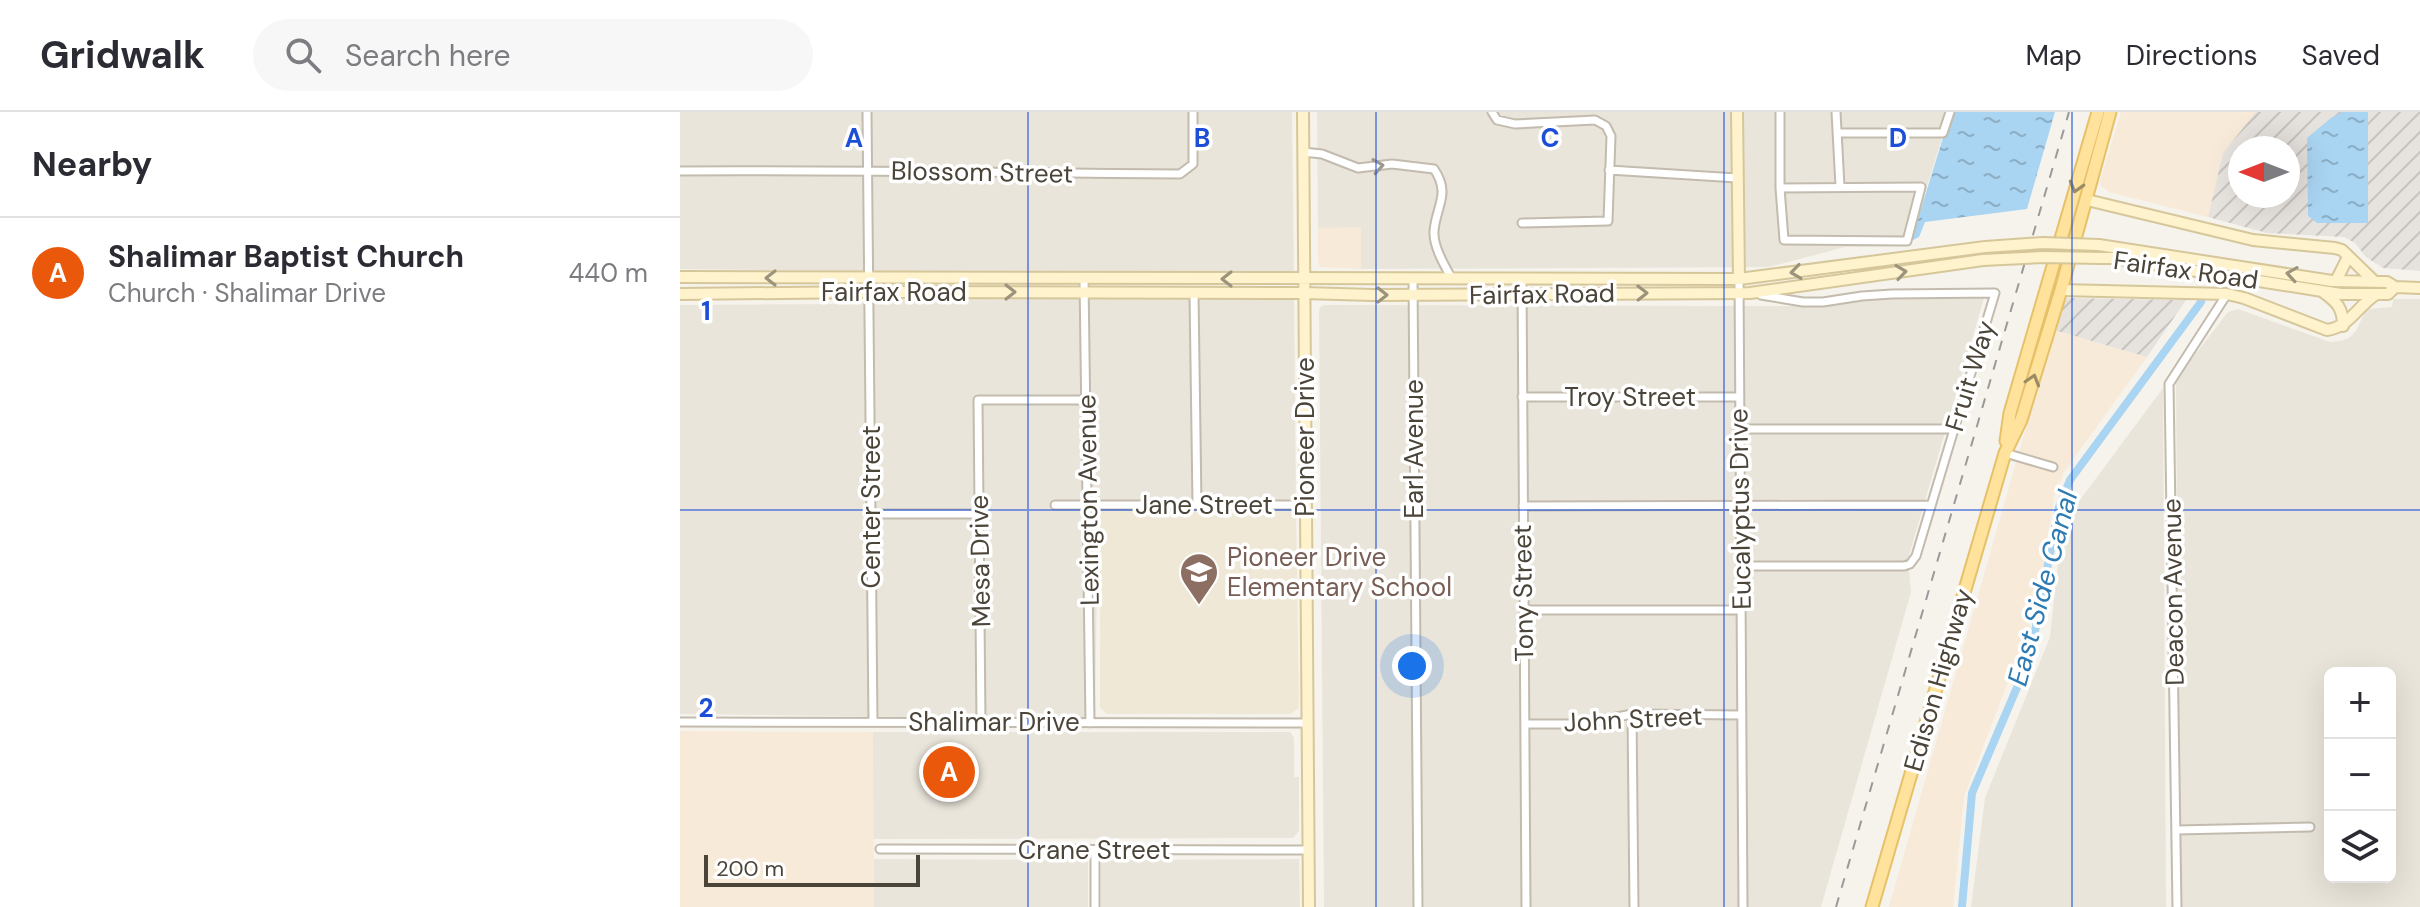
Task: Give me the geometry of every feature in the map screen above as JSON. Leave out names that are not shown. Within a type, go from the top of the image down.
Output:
[{"type":"main road","name":"Pioneer Drive","points":[[1303,112],[1309,907]]},
{"type":"main road","name":"Eucalyptus Drive","points":[[1737,112],[1739,279]]},
{"type":"main road","name":"Edison Highway","points":[[1872,907],[2005,453],[2010,413],[2098,112]]},
{"type":"main road","name":"Edison Highway","points":[[2005,453],[2021,420],[2110,112]]},
{"type":"main road","points":[[2087,200],[2253,240],[2335,248],[2342,250],[2375,282]]},
{"type":"main road","name":"Fairfax Road","points":[[680,277],[1739,279],[1985,247],[2043,243],[2099,245],[2336,281],[2387,282],[2395,287],[2420,288]]},
{"type":"main road","name":"Fairfax Road","points":[[680,294],[1745,292],[1983,260],[2043,257],[2114,258],[2322,291],[2375,295],[2388,294],[2395,287]]},
{"type":"main road","points":[[2336,281],[2348,257]]},
{"type":"main road","points":[[2061,290],[2227,294],[2327,330],[2343,326],[2356,309],[2375,295]]},
{"type":"main road","points":[[2322,291],[2339,305],[2343,326]]},
{"type":"street","name":"Center Street","points":[[867,112],[873,722]]},
{"type":"street","name":"Blossom Street","points":[[680,171],[1180,174],[1193,164],[1193,112]]},
{"type":"street","points":[[1780,112],[1780,188],[1784,240],[1907,241],[1921,187],[1780,188]]},
{"type":"street","points":[[1836,112],[1840,186]]},
{"type":"street","points":[[1838,133],[1943,133],[1950,112]]},
{"type":"street","points":[[1492,113],[1503,122],[1515,124],[1595,120],[1606,126],[1611,136],[1608,221],[1522,223]]},
{"type":"street","points":[[1303,152],[1322,154],[1358,168],[1392,164],[1434,169],[1443,194],[1435,235],[1452,279]]},
{"type":"street","points":[[1609,170],[1737,178]]},
{"type":"street","name":"Lexington Avenue","points":[[1084,278],[1090,723]]},
{"type":"street","name":"Earl Avenue","points":[[1413,279],[1418,907]]},
{"type":"street","name":"Eucalyptus Drive","points":[[1739,279],[1745,292],[1739,397],[1743,907]]},
{"type":"street","name":"Tony Street","points":[[1522,280],[1526,907]]},
{"type":"street","name":"Fruit Way","points":[[1741,566],[1910,564],[1916,556],[1995,293],[1892,294],[1803,302],[1745,292]]},
{"type":"street","points":[[1194,293],[1197,505]]},
{"type":"street","name":"Deacon Avenue","points":[[2177,907],[2169,384],[2227,294]]},
{"type":"street","name":"Troy Street","points":[[1522,397],[1739,397]]},
{"type":"street","name":"Mesa Drive","points":[[981,722],[978,400],[1087,400]]},
{"type":"street","points":[[1739,429],[1955,429]]},
{"type":"street","points":[[2005,453],[2053,467]]},
{"type":"street","name":"Jane Street","points":[[1055,505],[1306,505]]},
{"type":"street","points":[[1523,506],[1931,505]]},
{"type":"street","points":[[871,514],[979,514]]},
{"type":"street","points":[[1524,610],[1741,610]]},
{"type":"street","points":[[1632,714],[1634,907]]},
{"type":"street","name":"John Street","points":[[1525,724],[1582,724],[1632,714],[1742,715]]},
{"type":"street","name":"Shalimar Drive","points":[[680,722],[1308,723]]},
{"type":"street","points":[[2177,830],[2310,827]]},
{"type":"street","name":"Crane Street","points":[[880,849],[1309,850]]},
{"type":"street","points":[[1095,850],[1095,907]]},
{"type":"shaded area","points":[[680,112],[1292,112],[1294,277],[680,269]]},
{"type":"shaded area","points":[[1317,112],[1950,112],[1909,244],[1905,246],[1845,247],[1769,267],[1361,269],[1360,228],[1318,228]]},
{"type":"shaded area","points":[[2121,112],[2256,112],[2237,136],[2228,136],[2228,147],[2223,153],[2208,217],[2109,192],[2100,181]]},
{"type":"shaded area","points":[[2256,112],[2420,112],[2420,271],[2383,268],[2344,237],[2267,233],[2208,217],[2223,153],[2228,147],[2228,208],[2300,208],[2300,136],[2237,136]]},
{"type":"shaded area","points":[[1361,227],[1361,269],[1320,267],[1318,228]]},
{"type":"shaded area","points":[[1294,297],[1296,505],[1098,505],[1095,719],[680,714],[680,305],[857,304],[883,298]]},
{"type":"shaded area","points":[[1876,298],[1984,298],[1908,559],[1911,592],[1821,907],[1324,907],[1320,307],[1824,306]]},
{"type":"shaded area","points":[[2063,298],[2186,300],[2147,357],[2054,330]]},
{"type":"shaded area","points":[[2393,299],[2420,299],[2420,907],[2180,907],[2176,379],[2228,312],[2238,309],[2330,342],[2349,338],[2369,309],[2392,307]]},
{"type":"shaded area","points":[[2054,330],[2147,357],[2064,472],[2054,497],[2036,609],[1964,797],[1953,907],[1889,907]]},
{"type":"shaded area","points":[[2163,388],[2166,907],[1971,907],[1985,798],[2050,637],[2059,554],[2077,504]]},
{"type":"shaded area","name":"Pioneer Drive Elementary School","points":[[1100,506],[1296,506],[1299,708],[1290,714],[1107,714],[1100,707]]},
{"type":"shaded area","points":[[680,731],[873,732],[874,907],[680,907]]},
{"type":"shaded area","points":[[873,732],[1290,732],[1294,738],[1294,777],[1299,777],[1299,831],[1293,838],[873,839]]},
{"type":"shaded area","points":[[874,859],[1088,860],[1088,907],[874,907]]},
{"type":"shaded area","points":[[1299,859],[1300,907],[1101,907],[1101,860]]},
{"type":"water","points":[[1951,112],[2055,112],[2027,209],[1925,222],[1919,237],[1911,241]]},
{"type":"water","points":[[2342,112],[2368,112],[2368,223],[2317,223],[2308,216],[2307,138]]},
{"type":"waterway","name":"East Side Canal","points":[[1962,907],[1972,793],[2030,657],[2059,507],[2070,480],[2201,302]]},
{"type":"railway","points":[[1836,907],[2069,112]]},
{"type":"place","name":"Pioneer Drive Elementary School","points":[[1199,606]]},
{"type":"place","name":"Shalimar Baptist Church","points":[[949,772]]}]
